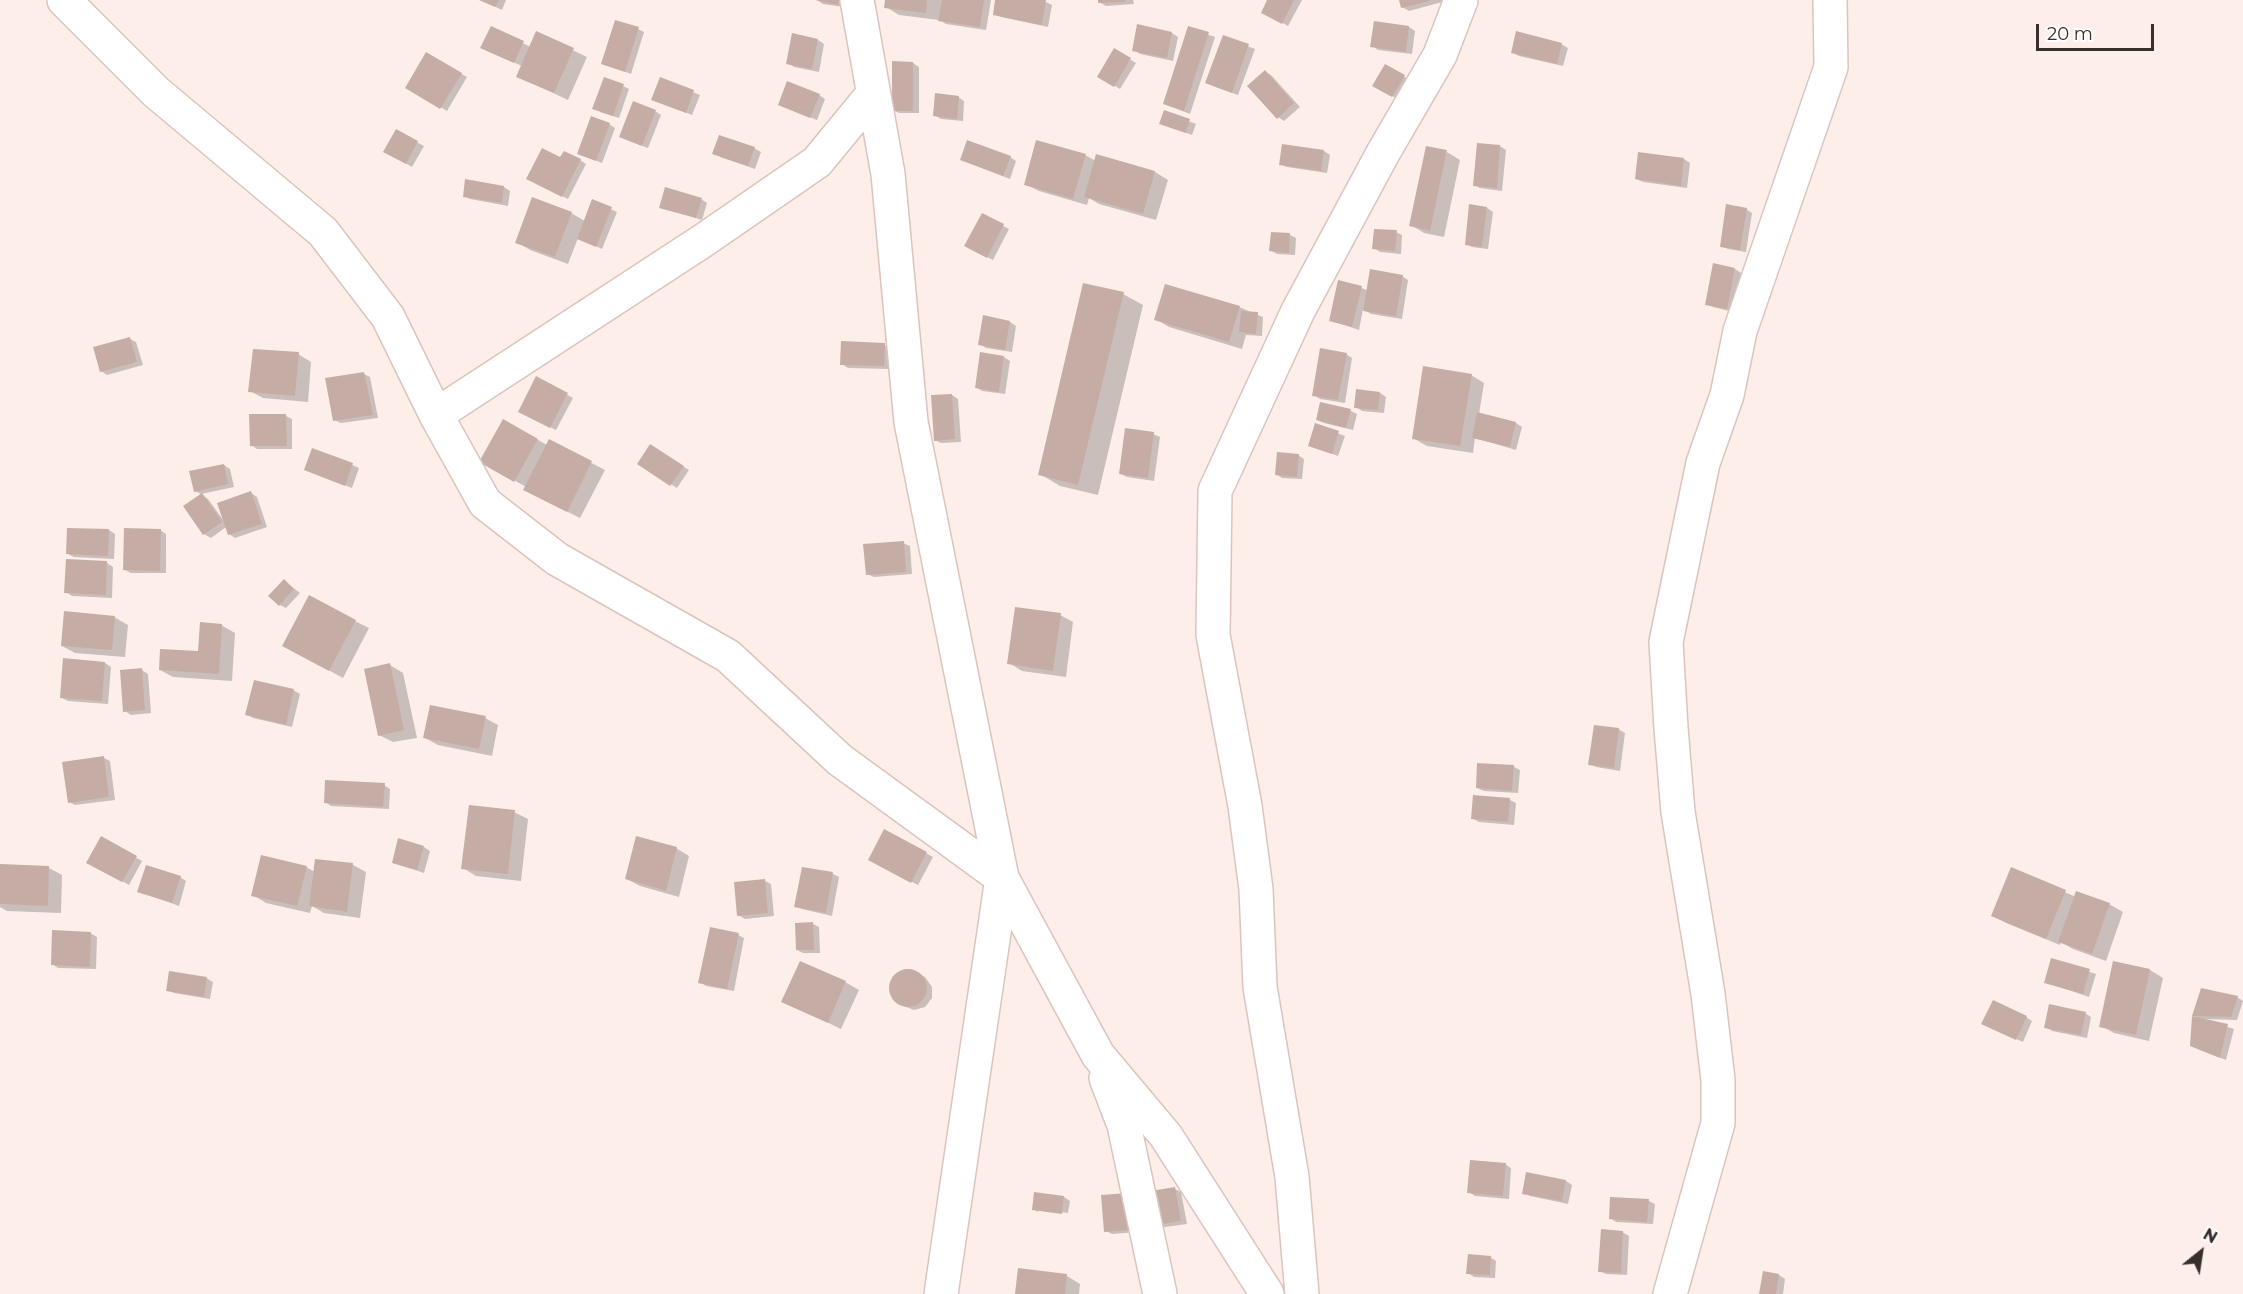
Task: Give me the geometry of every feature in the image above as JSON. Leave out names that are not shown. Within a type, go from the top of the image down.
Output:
[{"type":"street","points":[[64,0],[156,92],[318,226],[388,317],[436,415],[485,503],[557,559],[728,657],[840,760],[1002,878]]},
{"type":"street","points":[[857,0],[888,174],[911,422],[1002,878],[1098,1055],[1124,1125],[1160,1294]]},
{"type":"street","points":[[1302,1294],[1292,1177],[1260,987],[1256,889],[1245,806],[1214,635],[1215,491],[1298,310],[1383,153],[1440,55],[1461,0]]},
{"type":"street","points":[[1670,1294],[1718,1123],[1718,1080],[1708,993],[1678,812],[1666,642],[1703,463],[1727,394],[1740,331],[1831,67],[1830,0]]},
{"type":"street","points":[[436,415],[704,240],[817,162],[873,94]]},
{"type":"street","points":[[941,1294],[1002,878]]},
{"type":"street","points":[[1098,1055],[1166,1136],[1267,1294]]},
{"type":"building","points":[[479,0],[499,0],[495,7]]},
{"type":"building","points":[[815,0],[839,0],[838,5]]},
{"type":"building","points":[[885,0],[927,0],[926,13],[884,8]]},
{"type":"building","points":[[942,0],[984,0],[980,27],[938,21]]},
{"type":"building","points":[[995,0],[1046,0],[1042,25],[993,15]]},
{"type":"building","points":[[1098,0],[1125,0],[1126,2],[1098,3]]},
{"type":"building","points":[[1267,0],[1294,0],[1282,24],[1261,13]]},
{"type":"building","points":[[1399,0],[1429,0],[1429,1],[1401,8]]},
{"type":"building","points":[[615,20],[639,27],[625,72],[601,64]]},
{"type":"building","points":[[1374,21],[1409,26],[1406,52],[1370,47]]},
{"type":"building","points":[[1137,24],[1172,32],[1167,58],[1132,51]]},
{"type":"building","points":[[491,26],[524,41],[514,63],[480,48]]},
{"type":"building","points":[[1188,26],[1209,32],[1184,111],[1163,104]]},
{"type":"building","points":[[536,31],[574,48],[554,93],[516,77]]},
{"type":"building","points":[[1516,31],[1562,43],[1557,64],[1511,53]]},
{"type":"building","points":[[792,33],[818,39],[812,69],[786,64]]},
{"type":"building","points":[[1223,35],[1249,44],[1232,93],[1205,83]]},
{"type":"building","points":[[1114,48],[1131,58],[1114,87],[1097,77]]},
{"type":"building","points":[[426,52],[462,73],[440,109],[405,88]]},
{"type":"building","points":[[892,61],[913,62],[913,111],[892,111]]},
{"type":"building","points":[[1385,64],[1405,75],[1392,97],[1372,86]]},
{"type":"building","points":[[1265,70],[1294,103],[1277,119],[1247,86]]},
{"type":"building","points":[[604,77],[624,84],[613,116],[592,109]]},
{"type":"building","points":[[660,77],[694,90],[686,113],[651,100]]},
{"type":"building","points":[[787,81],[820,94],[810,118],[778,105]]},
{"type":"building","points":[[935,93],[959,96],[957,119],[933,116]]},
{"type":"building","points":[[633,101],[656,110],[642,146],[619,137]]},
{"type":"building","points":[[1164,110],[1190,119],[1186,133],[1159,124]]},
{"type":"building","points":[[591,116],[610,123],[596,161],[577,154]]},
{"type":"building","points":[[396,129],[418,141],[406,164],[383,152]]},
{"type":"building","points":[[719,135],[755,147],[748,166],[712,154]]},
{"type":"building","points":[[967,140],[1011,156],[1003,176],[960,160]]},
{"type":"building","points":[[1036,140],[1086,154],[1073,199],[1024,185]]},
{"type":"building","points":[[1477,143],[1500,145],[1497,188],[1473,186]]},
{"type":"building","points":[[1282,144],[1324,150],[1321,171],[1279,165]]},
{"type":"building","points":[[1426,146],[1447,150],[1430,231],[1409,226]]},
{"type":"building","points":[[542,148],[560,157],[564,151],[581,159],[562,197],[526,179]]},
{"type":"building","points":[[1638,152],[1684,158],[1681,186],[1635,179]]},
{"type":"building","points":[[1096,154],[1155,171],[1143,214],[1084,197]]},
{"type":"building","points":[[465,179],[504,186],[502,203],[463,197]]},
{"type":"building","points":[[665,187],[702,198],[696,218],[659,208]]},
{"type":"building","points":[[532,197],[572,212],[555,257],[515,243]]},
{"type":"building","points":[[592,199],[612,207],[596,247],[577,239]]},
{"type":"building","points":[[1469,204],[1487,207],[1482,247],[1465,245]]},
{"type":"building","points":[[1726,204],[1747,208],[1740,250],[1720,247]]},
{"type":"building","points":[[982,213],[1004,224],[987,258],[964,246]]},
{"type":"building","points":[[1374,229],[1397,230],[1395,251],[1372,249]]},
{"type":"building","points":[[1271,232],[1290,233],[1289,253],[1269,251]]},
{"type":"building","points":[[1713,263],[1735,268],[1727,309],[1705,305]]},
{"type":"building","points":[[1370,269],[1403,275],[1396,316],[1363,311]]},
{"type":"building","points":[[1338,280],[1362,286],[1352,327],[1329,321]]},
{"type":"building","points":[[1083,283],[1124,292],[1078,485],[1038,475]]},
{"type":"building","points":[[1165,284],[1240,306],[1229,342],[1154,320]]},
{"type":"building","points":[[1241,311],[1258,312],[1256,334],[1239,332]]},
{"type":"building","points":[[983,315],[1010,321],[1005,350],[978,345]]},
{"type":"building","points":[[130,337],[137,362],[100,372],[93,347]]},
{"type":"building","points":[[841,341],[885,343],[884,366],[840,365]]},
{"type":"building","points":[[1320,348],[1347,353],[1338,400],[1312,396]]},
{"type":"building","points":[[253,349],[299,352],[295,396],[248,392]]},
{"type":"building","points":[[980,352],[1004,356],[999,392],[975,388]]},
{"type":"building","points":[[1423,366],[1472,374],[1460,446],[1412,439]]},
{"type":"building","points":[[364,372],[373,415],[333,421],[325,378]]},
{"type":"building","points":[[536,376],[568,393],[550,428],[518,412]]},
{"type":"building","points":[[1356,389],[1380,392],[1378,410],[1354,408]]},
{"type":"building","points":[[952,394],[955,439],[934,441],[931,395]]},
{"type":"building","points":[[1320,402],[1351,409],[1346,428],[1316,420]]},
{"type":"building","points":[[1477,412],[1516,422],[1510,447],[1472,438]]},
{"type":"building","points":[[249,414],[286,414],[287,446],[250,446]]},
{"type":"building","points":[[503,419],[538,439],[514,482],[479,462]]},
{"type":"building","points":[[1315,423],[1339,431],[1332,454],[1308,446]]},
{"type":"building","points":[[1125,428],[1154,432],[1148,478],[1119,474]]},
{"type":"building","points":[[549,439],[592,461],[567,512],[523,490]]},
{"type":"building","points":[[650,444],[684,466],[670,486],[637,464]]},
{"type":"building","points":[[312,448],[353,463],[345,486],[304,470]]},
{"type":"building","points":[[1277,452],[1299,454],[1297,477],[1275,475]]},
{"type":"building","points":[[224,464],[228,484],[194,492],[189,471]]},
{"type":"building","points":[[251,491],[262,524],[228,535],[217,503]]},
{"type":"building","points":[[202,493],[222,522],[203,535],[183,506]]},
{"type":"building","points":[[67,528],[109,529],[108,556],[66,554]]},
{"type":"building","points":[[124,528],[161,529],[160,571],[123,570]]},
{"type":"building","points":[[904,541],[906,572],[866,575],[863,544]]},
{"type":"building","points":[[66,559],[107,561],[106,595],[64,593]]},
{"type":"building","points":[[284,579],[294,589],[279,606],[268,596]]},
{"type":"building","points":[[309,595],[356,620],[329,671],[282,646]]},
{"type":"building","points":[[1015,607],[1061,613],[1053,671],[1007,664]]},
{"type":"building","points":[[64,611],[115,616],[112,650],[61,646]]},
{"type":"building","points":[[200,622],[222,624],[219,674],[159,670],[160,649],[198,651]]},
{"type":"building","points":[[63,658],[105,662],[102,701],[60,698]]},
{"type":"building","points":[[390,663],[404,730],[378,736],[364,669]]},
{"type":"building","points":[[142,668],[145,710],[123,712],[120,670]]},
{"type":"building","points":[[254,680],[294,689],[286,725],[245,715]]},
{"type":"building","points":[[430,705],[486,716],[479,749],[423,738]]},
{"type":"building","points":[[1594,725],[1619,728],[1614,768],[1588,765]]},
{"type":"building","points":[[104,756],[109,797],[68,803],[62,762]]},
{"type":"building","points":[[1477,763],[1514,765],[1512,791],[1476,788]]},
{"type":"building","points":[[325,780],[385,783],[383,807],[324,803]]},
{"type":"building","points":[[1473,795],[1510,798],[1508,822],[1471,819]]},
{"type":"building","points":[[469,805],[515,810],[508,874],[461,869]]},
{"type":"building","points":[[884,829],[927,852],[911,883],[868,860]]},
{"type":"building","points":[[101,836],[137,856],[122,882],[86,863]]},
{"type":"building","points":[[636,836],[677,847],[666,891],[625,879]]},
{"type":"building","points":[[398,838],[424,846],[417,870],[392,863]]},
{"type":"building","points":[[261,855],[307,866],[297,906],[251,896]]},
{"type":"building","points":[[315,859],[353,863],[347,912],[309,906]]},
{"type":"building","points":[[0,864],[49,866],[48,906],[0,904]]},
{"type":"building","points":[[146,865],[181,876],[172,903],[137,892]]},
{"type":"building","points":[[802,867],[833,872],[826,913],[794,907]]},
{"type":"building","points":[[2011,867],[2066,890],[2046,939],[1991,916]]},
{"type":"building","points":[[765,879],[768,913],[737,916],[734,882]]},
{"type":"building","points":[[2076,891],[2110,903],[2092,954],[2058,942]]},
{"type":"building","points":[[813,922],[814,950],[796,950],[795,923]]},
{"type":"building","points":[[710,927],[739,933],[727,989],[698,983]]},
{"type":"building","points":[[52,930],[91,932],[90,967],[51,965]]},
{"type":"building","points":[[2051,958],[2090,969],[2083,994],[2044,983]]},
{"type":"building","points":[[800,961],[846,981],[828,1023],[781,1002]]},
{"type":"building","points":[[2113,961],[2150,969],[2136,1035],[2099,1027]]},
{"type":"building","points":[[908,969],[922,974],[927,988],[922,1002],[908,1007],[894,1002],[889,988],[894,974]]},
{"type":"building","points":[[169,971],[207,977],[204,997],[166,991]]},
{"type":"building","points":[[2201,988],[2238,996],[2231,1017],[2192,1016]]},
{"type":"building","points":[[1993,1000],[2027,1016],[2016,1040],[1981,1024]]},
{"type":"building","points":[[2049,1004],[2086,1012],[2081,1035],[2044,1028]]},
{"type":"building","points":[[2192,1016],[2228,1024],[2220,1058],[2190,1046]]},
{"type":"building","points":[[1470,1160],[1506,1163],[1503,1196],[1467,1193]]},
{"type":"building","points":[[1526,1172],[1566,1180],[1562,1201],[1522,1194]]},
{"type":"building","points":[[1175,1187],[1181,1221],[1150,1226],[1145,1192]]},
{"type":"building","points":[[1034,1192],[1064,1196],[1062,1214],[1032,1210]]},
{"type":"building","points":[[1128,1193],[1131,1230],[1104,1232],[1101,1195]]},
{"type":"building","points":[[1610,1197],[1649,1199],[1647,1222],[1609,1219]]},
{"type":"building","points":[[1601,1229],[1623,1231],[1621,1273],[1598,1272]]},
{"type":"building","points":[[1468,1254],[1491,1256],[1490,1275],[1466,1274]]},
{"type":"building","points":[[1018,1268],[1067,1274],[1065,1294],[1015,1294]]},
{"type":"building","points":[[1763,1271],[1779,1274],[1776,1294],[1759,1294]]}]
